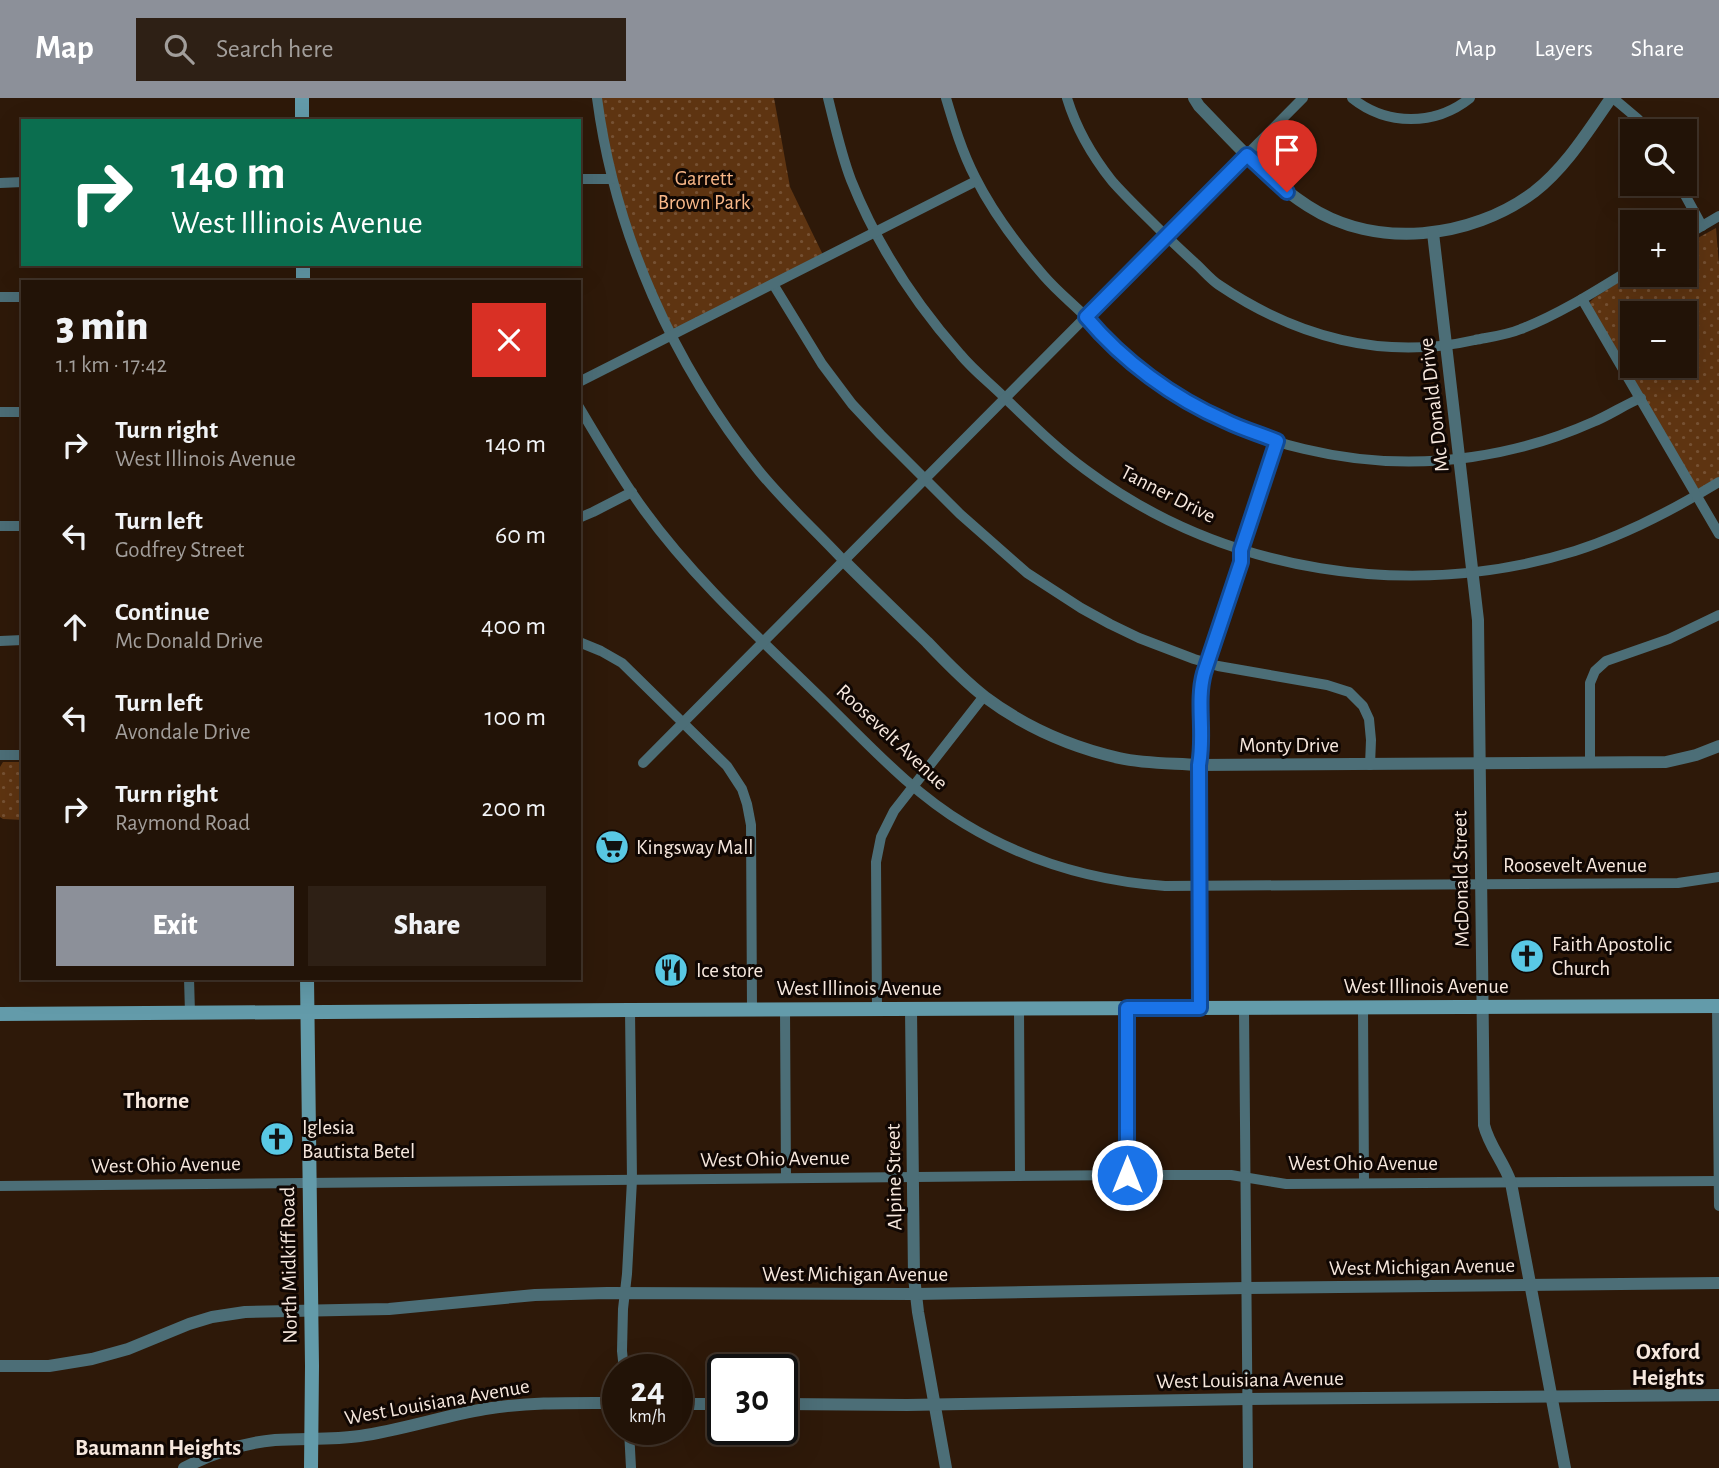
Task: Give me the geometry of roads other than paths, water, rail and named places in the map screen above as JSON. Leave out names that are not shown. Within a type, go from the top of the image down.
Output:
[{"type":"main road","points":[[302,98],[302,119]]},
{"type":"main road","name":"North Midkiff Road","points":[[307,980],[311,1468]]},
{"type":"main road","name":"West Illinois Avenue","points":[[0,1014],[1718,1006]]},
{"type":"street","points":[[597,98],[612,179],[624,219],[652,297],[671,336],[697,384],[752,462],[796,513],[843,560]]},
{"type":"street","name":"Tanner Drive","points":[[828,98],[849,174],[874,232],[900,276],[960,355],[1047,439],[1085,470],[1170,520],[1206,536],[1241,550],[1311,568],[1396,576],[1473,573],[1516,566],[1586,547],[1647,522],[1719,482]]},
{"type":"street","points":[[946,98],[957,138],[976,181],[1034,264],[1065,298],[1127,357],[1170,390],[1226,421],[1277,441],[1328,454],[1366,460],[1428,462],[1501,452],[1545,440],[1595,421],[1640,398]]},
{"type":"street","points":[[1067,98],[1071,113],[1087,144],[1112,181],[1216,283],[1257,309],[1331,338],[1367,346],[1406,349],[1446,346],[1520,330],[1582,299],[1620,276]]},
{"type":"street","points":[[1194,98],[1247,155],[1287,192],[1311,208],[1356,227],[1403,234],[1433,233],[1463,227],[1507,210],[1535,191],[1566,162],[1612,98],[1638,119]]},
{"type":"street","points":[[643,763],[1303,98]]},
{"type":"street","points":[[1352,98],[1363,106],[1388,116],[1414,120],[1441,114],[1470,98]]},
{"type":"street","points":[[581,179],[612,179]]},
{"type":"street","points":[[581,381],[976,181]]},
{"type":"street","points":[[0,183],[21,182]]},
{"type":"street","points":[[1686,196],[1703,226]]},
{"type":"street","points":[[1697,229],[1719,216]]},
{"type":"street","name":"Mc Donald Drive","points":[[1433,233],[1473,573]]},
{"type":"street","points":[[773,284],[822,364],[852,404],[983,536],[1027,573],[1082,608],[1159,646],[1208,663],[1327,685],[1349,692],[1361,703],[1369,719],[1370,765]]},
{"type":"street","points":[[0,297],[21,297]]},
{"type":"street","points":[[1582,299],[1719,534]]},
{"type":"street","name":"Roosevelt Avenue","points":[[581,411],[605,453],[662,534],[722,601],[913,788],[967,826],[1007,847],[1070,870],[1114,880],[1158,885],[1678,883],[1719,877]]},
{"type":"street","points":[[0,412],[21,412]]},
{"type":"street","points":[[1200,1008],[1200,693],[1202,679],[1241,562],[1241,550],[1277,441]]},
{"type":"street","points":[[581,517],[632,492]]},
{"type":"street","points":[[0,526],[21,526]]},
{"type":"street","name":"Monty Drive","points":[[843,560],[961,676],[1006,712],[1037,729],[1085,749],[1118,758],[1199,765],[1665,762],[1719,746]]},
{"type":"street","name":"McDonald Street","points":[[1473,573],[1478,632],[1484,1125],[1489,1142],[1511,1182],[1565,1468]]},
{"type":"street","points":[[1590,762],[1590,683],[1597,667],[1719,615]]},
{"type":"street","points":[[0,640],[21,640]]},
{"type":"street","points":[[581,643],[622,663],[730,770],[742,789],[750,812],[751,825],[752,1010]]},
{"type":"street","points":[[877,1009],[877,851],[881,837],[891,815],[984,696]]},
{"type":"street","points":[[0,755],[21,755]]},
{"type":"street","points":[[190,980],[190,1013]]},
{"type":"street","points":[[1718,1006],[1719,1206]]},
{"type":"street","points":[[1363,1007],[1364,1183]]},
{"type":"street","points":[[1127,1008],[1127,1175]]},
{"type":"street","points":[[1244,1008],[1248,1468]]},
{"type":"street","name":"Alpine Street","points":[[911,1009],[914,1277],[946,1468]]},
{"type":"street","points":[[1019,1009],[1020,1176]]},
{"type":"street","points":[[622,1354],[632,1180],[630,1010]]},
{"type":"street","points":[[785,1010],[786,1178]]},
{"type":"street","name":"West Ohio Avenue","points":[[0,1186],[1127,1175],[1231,1175],[1286,1184],[1718,1181]]},
{"type":"street","name":"West Michigan Avenue","points":[[0,1366],[50,1366],[92,1359],[128,1349],[189,1324],[245,1312],[389,1309],[536,1295],[916,1294],[1719,1283]]},
{"type":"street","name":"West Louisiana Avenue","points":[[798,1404],[1719,1395]]},
{"type":"street","name":"West Louisiana Avenue","points":[[184,1468],[224,1450],[272,1440],[348,1438],[376,1434],[494,1408],[602,1403]]},
{"type":"street","points":[[630,1445],[631,1468]]},
{"type":"place","name":"Kingsway Mall","points":[[612,847]]},
{"type":"place","name":"Faith Apostolic Church","points":[[1527,956]]},
{"type":"place","name":"Ice store","points":[[671,970]]},
{"type":"place","name":"Iglesia Bautista Betel","points":[[277,1139]]},
{"type":"district","name":"Thorne","points":[[156,1101]]},
{"type":"district","name":"Oxford Heights","points":[[1668,1365]]},
{"type":"district","name":"Baumann Heights","points":[[158,1448]]},
{"type":"park label","name":"Garrett Brown Park","points":[[704,190]]}]
